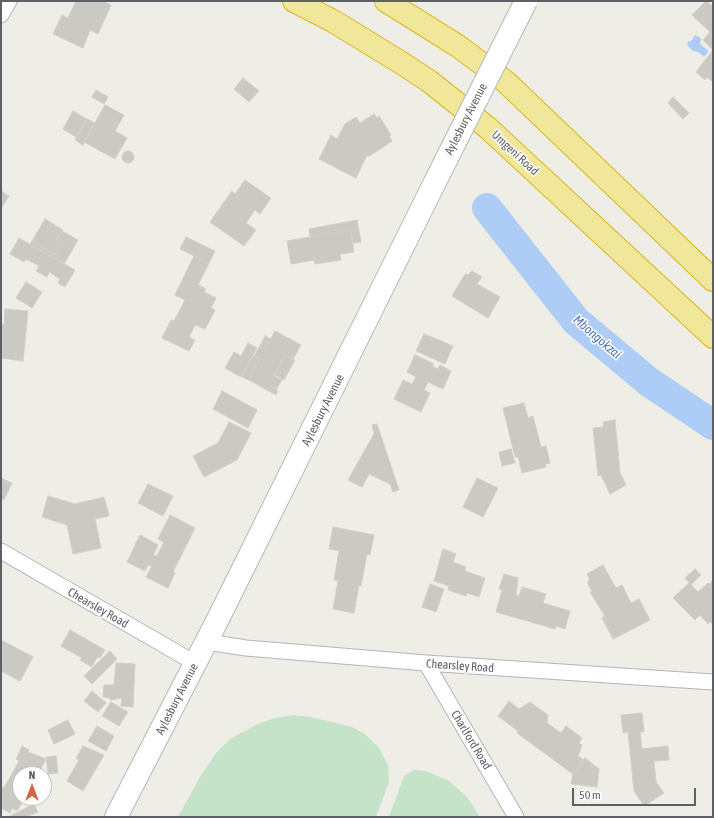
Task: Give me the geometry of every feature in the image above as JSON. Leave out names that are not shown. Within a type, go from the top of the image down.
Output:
[{"type":"highway","name":"Umgeni Road","points":[[294,1],[333,21],[400,62],[429,81],[488,128],[713,337]]},
{"type":"highway","points":[[386,1],[458,46],[506,82],[713,280]]},
{"type":"street","points":[[1,15],[9,1]]},
{"type":"street","name":"Aylesbury Avenue","points":[[116,817],[207,642],[526,1]]},
{"type":"street","name":"Chearsley Road","points":[[1,551],[195,663]]},
{"type":"street","name":"Chearsley Road","points":[[207,642],[246,648],[426,663],[713,682]]},
{"type":"street","name":"Charlford Road","points":[[426,663],[516,817]]},
{"type":"green space","points":[[294,715],[311,717],[352,727],[365,734],[379,748],[388,765],[389,782],[376,817],[178,817],[200,777],[216,753],[230,739],[260,723],[275,718]]},
{"type":"green space","points":[[414,770],[426,771],[449,781],[467,797],[480,817],[389,817],[404,776]]},
{"type":"water","points":[[695,35],[701,38],[700,44],[709,51],[704,57],[698,52],[693,51],[687,45]]},
{"type":"building","points":[[76,1],[102,1],[111,5],[98,34],[90,30],[83,48],[53,34],[62,15],[68,18]]},
{"type":"building","points":[[706,1],[713,6],[713,50],[703,40],[710,32],[692,15]]},
{"type":"building","points":[[713,50],[713,82],[707,77],[705,80],[696,72]]},
{"type":"building","points":[[243,78],[259,91],[249,102],[234,89]]},
{"type":"building","points":[[96,90],[108,97],[104,104],[92,97]]},
{"type":"building","points":[[673,97],[689,113],[683,119],[668,103]]},
{"type":"building","points":[[105,105],[124,115],[115,131],[127,138],[115,159],[84,142]]},
{"type":"building","points":[[73,111],[87,119],[76,137],[63,129]]},
{"type":"building","points":[[374,114],[377,118],[379,116],[391,135],[389,136],[392,141],[368,157],[367,155],[356,178],[319,159],[331,135],[337,139],[345,124],[356,117],[360,123]]},
{"type":"building","points":[[87,119],[95,123],[83,145],[75,140]]},
{"type":"building","points":[[130,151],[133,152],[133,162],[126,163],[123,162],[122,155],[123,152]]},
{"type":"building","points":[[245,180],[271,198],[260,214],[255,210],[246,223],[256,230],[244,246],[210,222],[232,191],[235,194]]},
{"type":"building","points":[[1,191],[9,196],[2,207],[1,206]]},
{"type":"building","points":[[45,219],[63,230],[56,240],[62,243],[55,255],[32,241]]},
{"type":"building","points":[[357,220],[361,242],[353,243],[351,230],[310,237],[309,229]]},
{"type":"building","points":[[351,230],[354,252],[340,254],[341,260],[315,264],[314,260],[291,264],[287,241]]},
{"type":"building","points":[[62,231],[78,240],[64,264],[30,244],[32,241],[55,255],[62,243],[56,240]]},
{"type":"building","points":[[186,237],[215,251],[209,263],[180,249]]},
{"type":"building","points":[[19,238],[75,270],[65,287],[58,283],[60,279],[49,272],[47,277],[36,271],[39,266],[26,259],[24,262],[10,254]]},
{"type":"building","points":[[194,256],[209,263],[198,285],[206,289],[204,292],[216,298],[211,308],[215,310],[205,329],[195,325],[189,337],[195,340],[189,351],[162,338],[171,320],[174,321],[185,300],[175,295]]},
{"type":"building","points":[[472,271],[482,277],[477,284],[500,297],[488,318],[452,296],[465,274],[468,275]]},
{"type":"building","points":[[26,282],[42,292],[32,308],[16,298]]},
{"type":"building","points":[[5,309],[28,311],[23,361],[1,358],[1,324],[4,325]]},
{"type":"building","points":[[275,331],[301,345],[293,359],[285,355],[274,376],[282,380],[276,390],[269,386],[267,390],[249,380],[260,359],[254,356],[260,346],[265,349]]},
{"type":"building","points":[[424,334],[453,346],[445,364],[416,351]]},
{"type":"building","points":[[265,336],[271,339],[265,349],[260,346]]},
{"type":"building","points":[[248,343],[257,348],[241,377],[225,368],[234,352],[241,356]]},
{"type":"building","points":[[285,355],[295,360],[284,380],[275,375]]},
{"type":"building","points":[[415,355],[434,364],[432,366],[438,369],[440,365],[451,371],[443,389],[428,382],[424,390],[430,393],[421,412],[394,399],[403,380],[412,384],[416,377],[407,372]]},
{"type":"building","points":[[253,356],[260,359],[249,380],[242,377]]},
{"type":"building","points":[[269,386],[278,391],[276,395],[267,390]]},
{"type":"building","points":[[222,391],[257,410],[248,428],[213,409]]},
{"type":"building","points":[[524,403],[528,418],[533,416],[541,447],[546,446],[550,463],[545,464],[546,467],[522,473],[518,457],[515,457],[503,408]]},
{"type":"building","points":[[615,420],[620,473],[626,485],[610,494],[601,475],[598,476],[593,428],[604,427],[603,422]]},
{"type":"building","points":[[229,422],[251,433],[237,460],[204,477],[193,456],[218,443]]},
{"type":"building","points":[[377,424],[399,490],[393,492],[390,484],[369,474],[362,487],[348,480],[374,434],[372,425]]},
{"type":"building","points":[[511,449],[515,463],[502,466],[499,452]]},
{"type":"building","points":[[1,478],[12,483],[4,500],[1,498]]},
{"type":"building","points":[[477,478],[498,488],[483,517],[463,507]]},
{"type":"building","points":[[148,484],[173,496],[163,516],[138,503]]},
{"type":"building","points":[[48,496],[75,504],[104,497],[109,516],[95,519],[101,548],[73,554],[67,525],[42,517]]},
{"type":"building","points":[[170,515],[195,528],[173,572],[175,573],[168,588],[146,577],[152,566],[148,565],[145,571],[127,562],[140,535],[158,545],[153,555],[157,556],[164,542],[158,539]]},
{"type":"building","points":[[333,527],[374,535],[370,555],[367,554],[361,586],[359,585],[354,613],[333,609],[338,581],[334,580],[339,551],[329,549]]},
{"type":"building","points":[[443,549],[456,554],[453,562],[466,567],[465,571],[485,578],[479,597],[467,593],[466,596],[448,590],[449,586],[434,581]]},
{"type":"building","points":[[603,565],[616,588],[622,585],[631,603],[639,599],[650,620],[613,639],[602,618],[605,616],[590,592],[592,591],[588,584],[588,581],[590,580],[587,574]]},
{"type":"building","points":[[695,569],[701,575],[691,585],[685,578]]},
{"type":"building","points":[[504,574],[518,578],[516,595],[519,596],[522,587],[546,594],[543,603],[570,611],[565,629],[556,626],[555,629],[496,612],[502,590],[499,589]]},
{"type":"building","points":[[713,581],[713,624],[710,622],[708,624],[700,615],[695,620],[673,598],[689,583],[698,592],[708,583],[709,584]]},
{"type":"building","points":[[430,584],[444,589],[436,612],[422,607]]},
{"type":"building","points":[[70,630],[105,650],[100,658],[97,657],[92,667],[80,660],[82,658],[61,646]]},
{"type":"building","points":[[1,640],[33,657],[20,681],[1,671],[3,668],[1,667]]},
{"type":"building","points":[[110,651],[117,659],[92,684],[84,676]]},
{"type":"building","points":[[116,663],[135,664],[133,707],[121,706],[122,698],[110,700],[110,698],[103,697],[104,685],[114,685]]},
{"type":"building","points":[[92,691],[106,703],[98,712],[84,701]]},
{"type":"building","points":[[509,701],[519,709],[530,702],[548,715],[547,723],[561,733],[566,726],[582,738],[579,743],[582,745],[578,756],[584,760],[573,774],[517,733],[518,731],[498,716]]},
{"type":"building","points":[[111,702],[128,712],[119,726],[102,716]]},
{"type":"building","points":[[642,713],[644,732],[640,732],[642,749],[668,746],[669,760],[654,761],[656,782],[664,793],[644,806],[634,791],[628,732],[623,733],[621,715]]},
{"type":"building","points":[[68,720],[75,734],[54,744],[48,730]]},
{"type":"building","points":[[97,726],[114,736],[106,751],[88,741]]},
{"type":"building","points":[[22,746],[29,750],[28,752],[46,759],[42,766],[16,766],[19,761],[16,759]]},
{"type":"building","points":[[83,746],[104,755],[83,791],[67,781],[79,760],[76,758]]},
{"type":"building","points":[[56,756],[58,773],[52,774],[52,766],[47,766],[46,757]]},
{"type":"building","points":[[585,758],[599,769],[597,787],[571,784],[573,774]]},
{"type":"building","points":[[12,774],[12,806],[20,806],[17,811],[12,808],[10,813],[1,808],[1,786],[4,788]]},
{"type":"building","points":[[30,806],[35,806],[38,812],[26,817],[8,817]]},
{"type":"waterway","name":"Mbongokzai","points":[[487,208],[576,321],[649,382],[713,425]]}]
